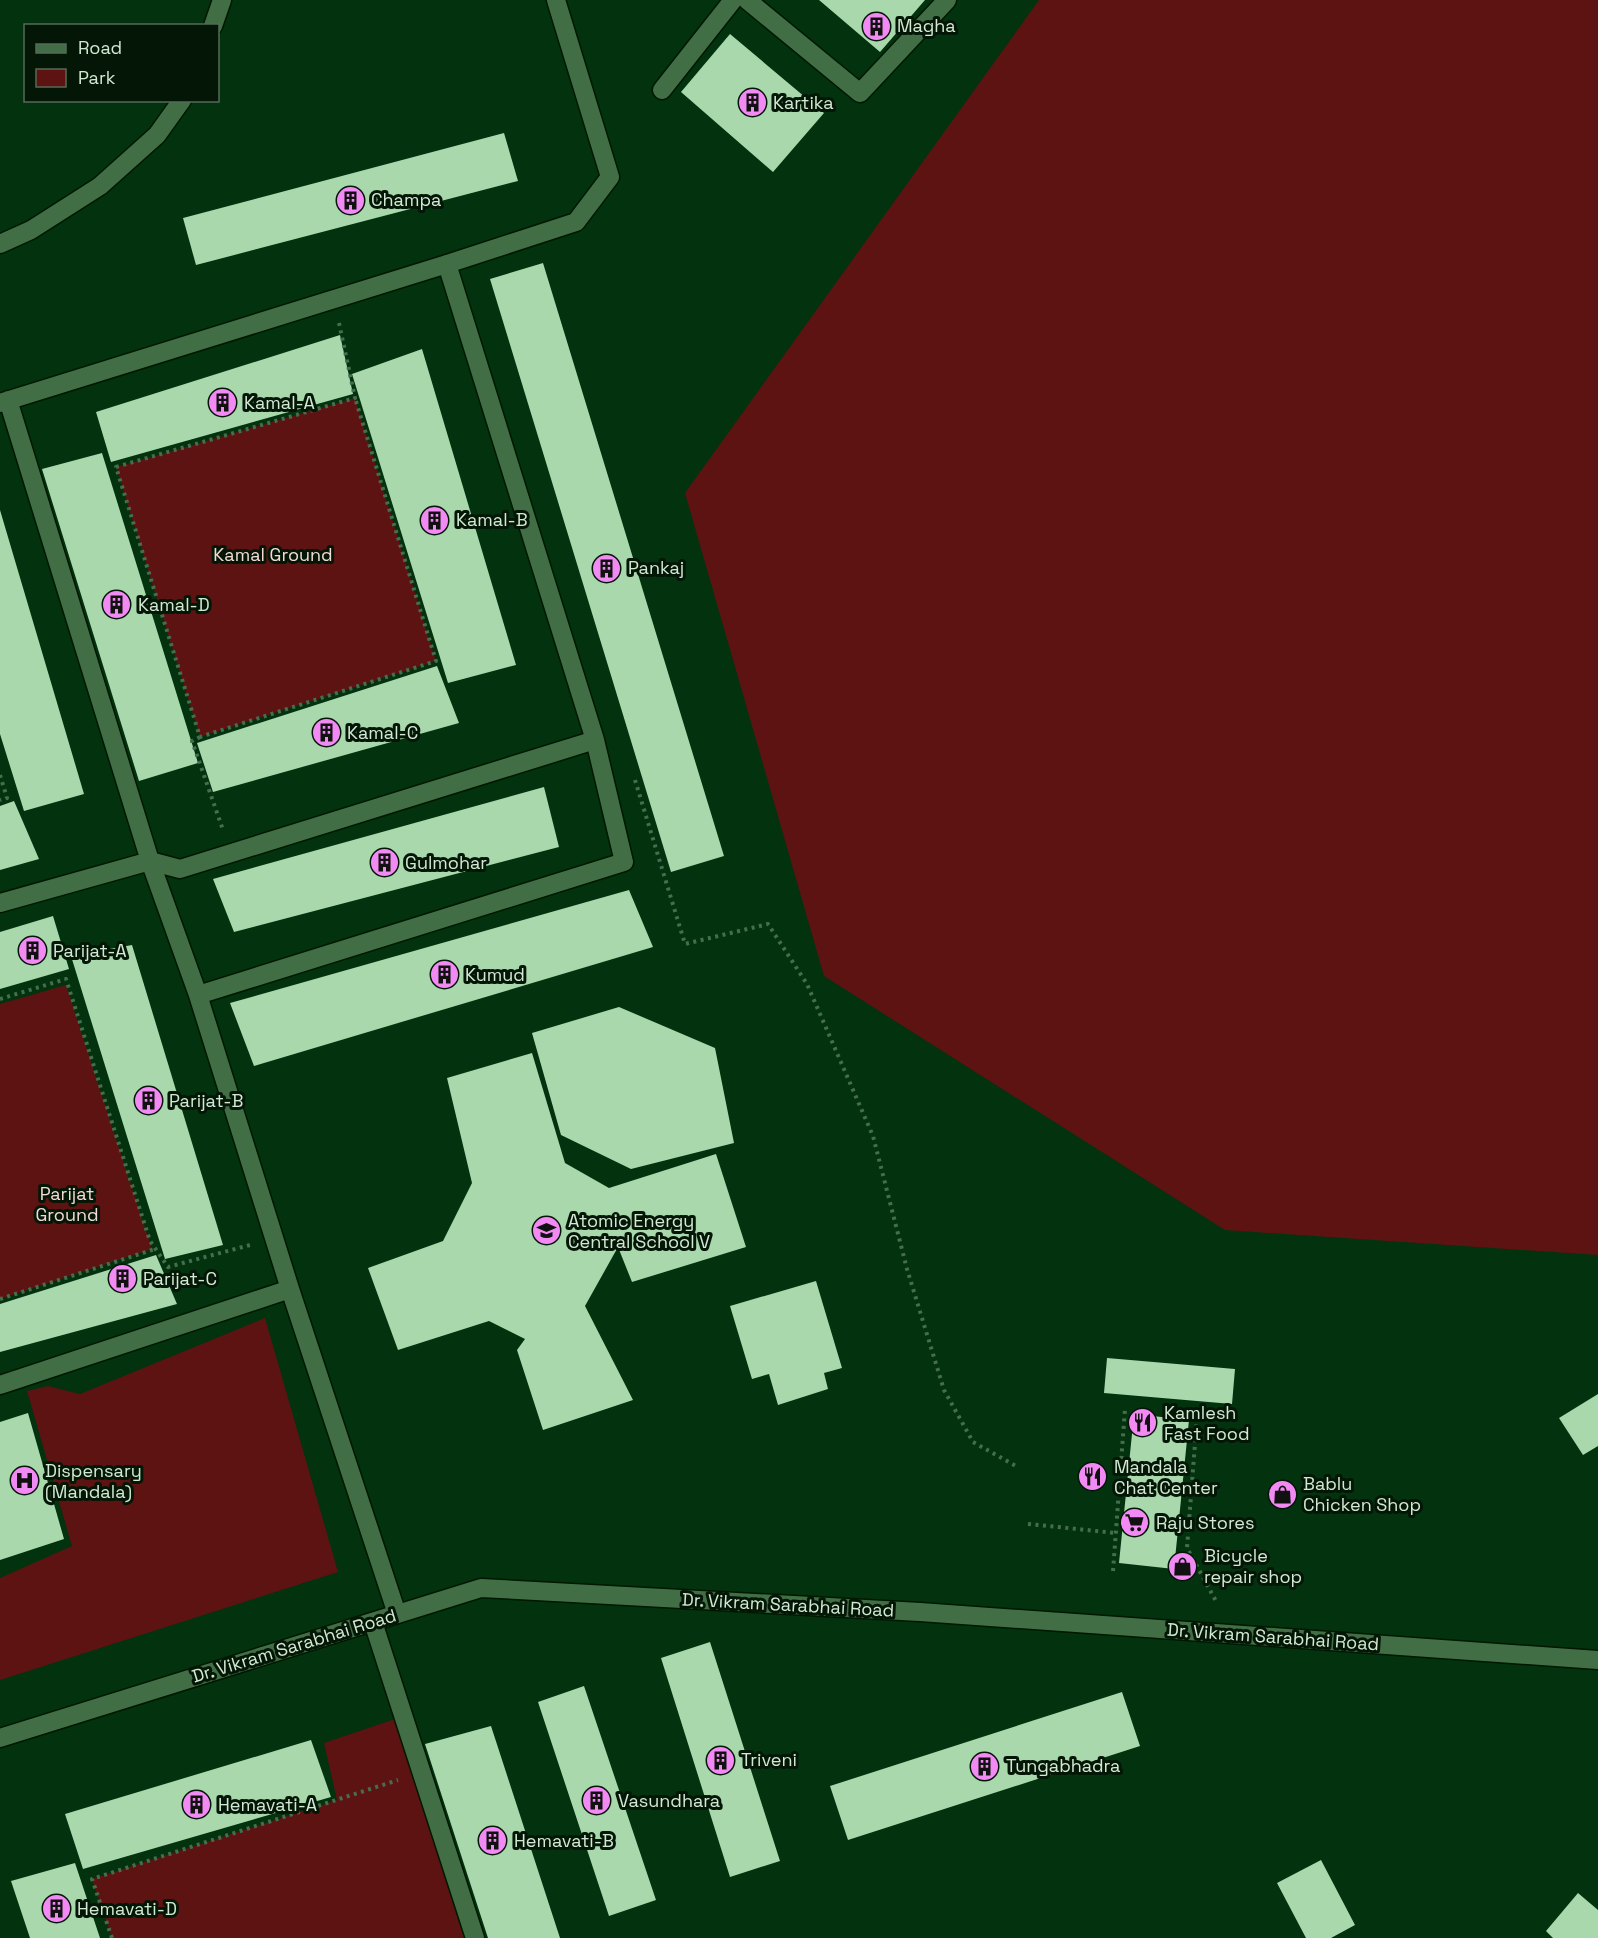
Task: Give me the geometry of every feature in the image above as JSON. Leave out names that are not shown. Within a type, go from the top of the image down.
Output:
[{"type":"street","points":[[214,24],[222,0]]},
{"type":"street","points":[[397,1614],[290,1289],[198,995],[150,861],[4,402],[576,222],[610,177],[556,0]]},
{"type":"street","points":[[662,90],[733,0]]},
{"type":"street","points":[[747,0],[860,93],[947,0]]},
{"type":"street","points":[[0,244],[31,230],[100,186],[157,135],[181,102]]},
{"type":"street","points":[[198,995],[624,862],[595,740],[447,264]]},
{"type":"street","points":[[0,903],[150,861],[180,869],[595,740]]},
{"type":"street","points":[[0,1384],[290,1289]]},
{"type":"street","name":"Dr. Vikram Sarabhai Road","points":[[0,1738],[481,1588],[932,1613],[1598,1660]]},
{"type":"street","points":[[373,1622],[475,1938]]},
{"type":"path","points":[[231,853],[192,741],[436,662],[355,399],[334,299]]},
{"type":"path","points":[[200,737],[116,467],[355,399]]},
{"type":"path","points":[[633,774],[685,944],[768,924],[807,984],[873,1136],[907,1269],[944,1390],[973,1442],[1016,1466]]},
{"type":"path","points":[[0,775],[7,798],[0,800]]},
{"type":"path","points":[[0,999],[66,980],[150,1241],[168,1267],[274,1238]]},
{"type":"path","points":[[0,1299],[155,1249]]},
{"type":"path","points":[[1113,1571],[1125,1410]]},
{"type":"path","points":[[1197,1417],[1187,1548],[1217,1603]]},
{"type":"path","points":[[1028,1524],[1116,1533]]},
{"type":"path","points":[[112,1938],[92,1880],[421,1772]]},
{"type":"green space","points":[[1039,0],[1598,0],[1598,1255],[1225,1230],[824,976],[685,493]]},
{"type":"green space","name":"Kamal Ground","points":[[355,398],[436,661],[200,737],[116,467]]},
{"type":"green space","name":"Parijat Ground","points":[[66,985],[152,1249],[0,1299],[0,1004]]},
{"type":"green space","points":[[265,1318],[338,1572],[0,1680],[0,1578],[72,1546],[27,1391],[48,1386],[80,1394]]},
{"type":"green space","points":[[395,1719],[464,1938],[112,1938],[92,1879],[337,1800],[324,1743]]},
{"type":"building","name":"Magha","points":[[819,0],[925,0],[880,52]]},
{"type":"building","name":"Kartika","points":[[730,34],[824,113],[773,172],[681,92]]},
{"type":"building","name":"Champa","points":[[504,133],[518,181],[196,265],[183,218]]},
{"type":"building","name":"Pankaj","points":[[543,263],[724,856],[671,872],[490,279]]},
{"type":"building","name":"Kamal-A","points":[[340,335],[353,394],[111,462],[96,412]]},
{"type":"building","name":"Kamal-B","points":[[422,349],[516,665],[448,683],[352,374]]},
{"type":"building","name":"Kamal-D","points":[[102,453],[198,763],[139,781],[42,469]]},
{"type":"building","points":[[0,510],[84,794],[24,811],[0,734]]},
{"type":"building","name":"Kamal-C","points":[[437,666],[459,723],[213,792],[197,743]]},
{"type":"building","name":"Gulmohar","points":[[544,787],[559,847],[234,932],[213,879]]},
{"type":"building","points":[[14,801],[39,859],[0,870],[0,806]]},
{"type":"building","name":"Kumud","points":[[629,890],[653,947],[254,1066],[230,1003]]},
{"type":"building","name":"Parijat-A","points":[[53,916],[69,969],[0,989],[0,932]]},
{"type":"building","name":"Parijat-B","points":[[132,945],[223,1245],[165,1259],[71,956]]},
{"type":"building","points":[[619,1007],[715,1048],[734,1143],[631,1169],[561,1135],[532,1033]]},
{"type":"building","points":[[532,1053],[565,1163],[609,1188],[716,1154],[746,1247],[632,1282],[618,1247],[585,1306],[633,1400],[543,1430],[517,1350],[525,1339],[489,1321],[398,1350],[368,1268],[443,1241],[472,1183],[447,1078]]},
{"type":"building","name":"Parijat-C","points":[[156,1255],[177,1304],[0,1352],[0,1304]]},
{"type":"building","points":[[816,1281],[842,1368],[824,1373],[828,1389],[778,1405],[769,1374],[752,1379],[730,1306]]},
{"type":"building","points":[[1107,1358],[1235,1369],[1232,1404],[1104,1393]]},
{"type":"building","points":[[1598,1394],[1598,1446],[1583,1455],[1559,1418]]},
{"type":"building","name":"Dispensary (Mandala)","points":[[28,1413],[64,1539],[0,1560],[0,1422]]},
{"type":"building","points":[[1134,1414],[1189,1420],[1174,1569],[1119,1563]]},
{"type":"building","name":"Triveni","points":[[710,1642],[780,1861],[730,1877],[661,1658]]},
{"type":"building","name":"Vasundhara","points":[[584,1686],[656,1900],[609,1916],[538,1702]]},
{"type":"building","name":"Tungabhadra","points":[[1122,1692],[1140,1746],[848,1840],[830,1786]]},
{"type":"building","name":"Hemavati-B","points":[[491,1726],[560,1938],[488,1938],[425,1744]]},
{"type":"building","name":"Hemavati-A","points":[[311,1740],[331,1797],[83,1869],[65,1814]]},
{"type":"building","points":[[1321,1860],[1355,1925],[1331,1938],[1306,1938],[1277,1883]]},
{"type":"building","name":"Hemavati-D","points":[[75,1863],[100,1938],[30,1938],[11,1881]]},
{"type":"building","points":[[1578,1893],[1598,1910],[1598,1938],[1553,1938],[1546,1931]]},
{"type":"place","name":"Magha","points":[[876,26]]},
{"type":"place","name":"Kartika","points":[[752,103]]},
{"type":"place","name":"Champa","points":[[350,200]]},
{"type":"place","name":"Kamal-A","points":[[223,403]]},
{"type":"place","name":"Kamal-B","points":[[435,520]]},
{"type":"place","name":"Pankaj","points":[[607,568]]},
{"type":"place","name":"Kamal-D","points":[[117,605]]},
{"type":"place","name":"Kamal-C","points":[[326,733]]},
{"type":"place","name":"Gulmohar","points":[[384,863]]},
{"type":"place","name":"Parijat-A","points":[[32,951]]},
{"type":"place","name":"Kumud","points":[[444,975]]},
{"type":"place","name":"Parijat-B","points":[[148,1101]]},
{"type":"place","name":"Atomic Energy Central School V","points":[[547,1231]]},
{"type":"place","name":"Parijat-C","points":[[122,1279]]},
{"type":"place","name":"Kamlesh Fast Food","points":[[1143,1423]]},
{"type":"place","name":"Mandala Chat Center","points":[[1093,1477]]},
{"type":"place","name":"Dispensary (Mandala)","points":[[24,1481]]},
{"type":"place","name":"Bablu Chicken Shop","points":[[1282,1494]]},
{"type":"place","name":"Raju Stores","points":[[1135,1523]]},
{"type":"place","name":"Bicycle repair shop","points":[[1183,1566]]},
{"type":"place","name":"Triveni","points":[[720,1760]]},
{"type":"place","name":"Tungabhadra","points":[[985,1766]]},
{"type":"place","name":"Vasundhara","points":[[597,1801]]},
{"type":"place","name":"Hemavati-A","points":[[197,1805]]},
{"type":"place","name":"Hemavati-B","points":[[493,1841]]},
{"type":"place","name":"Hemavati-D","points":[[56,1909]]}]
